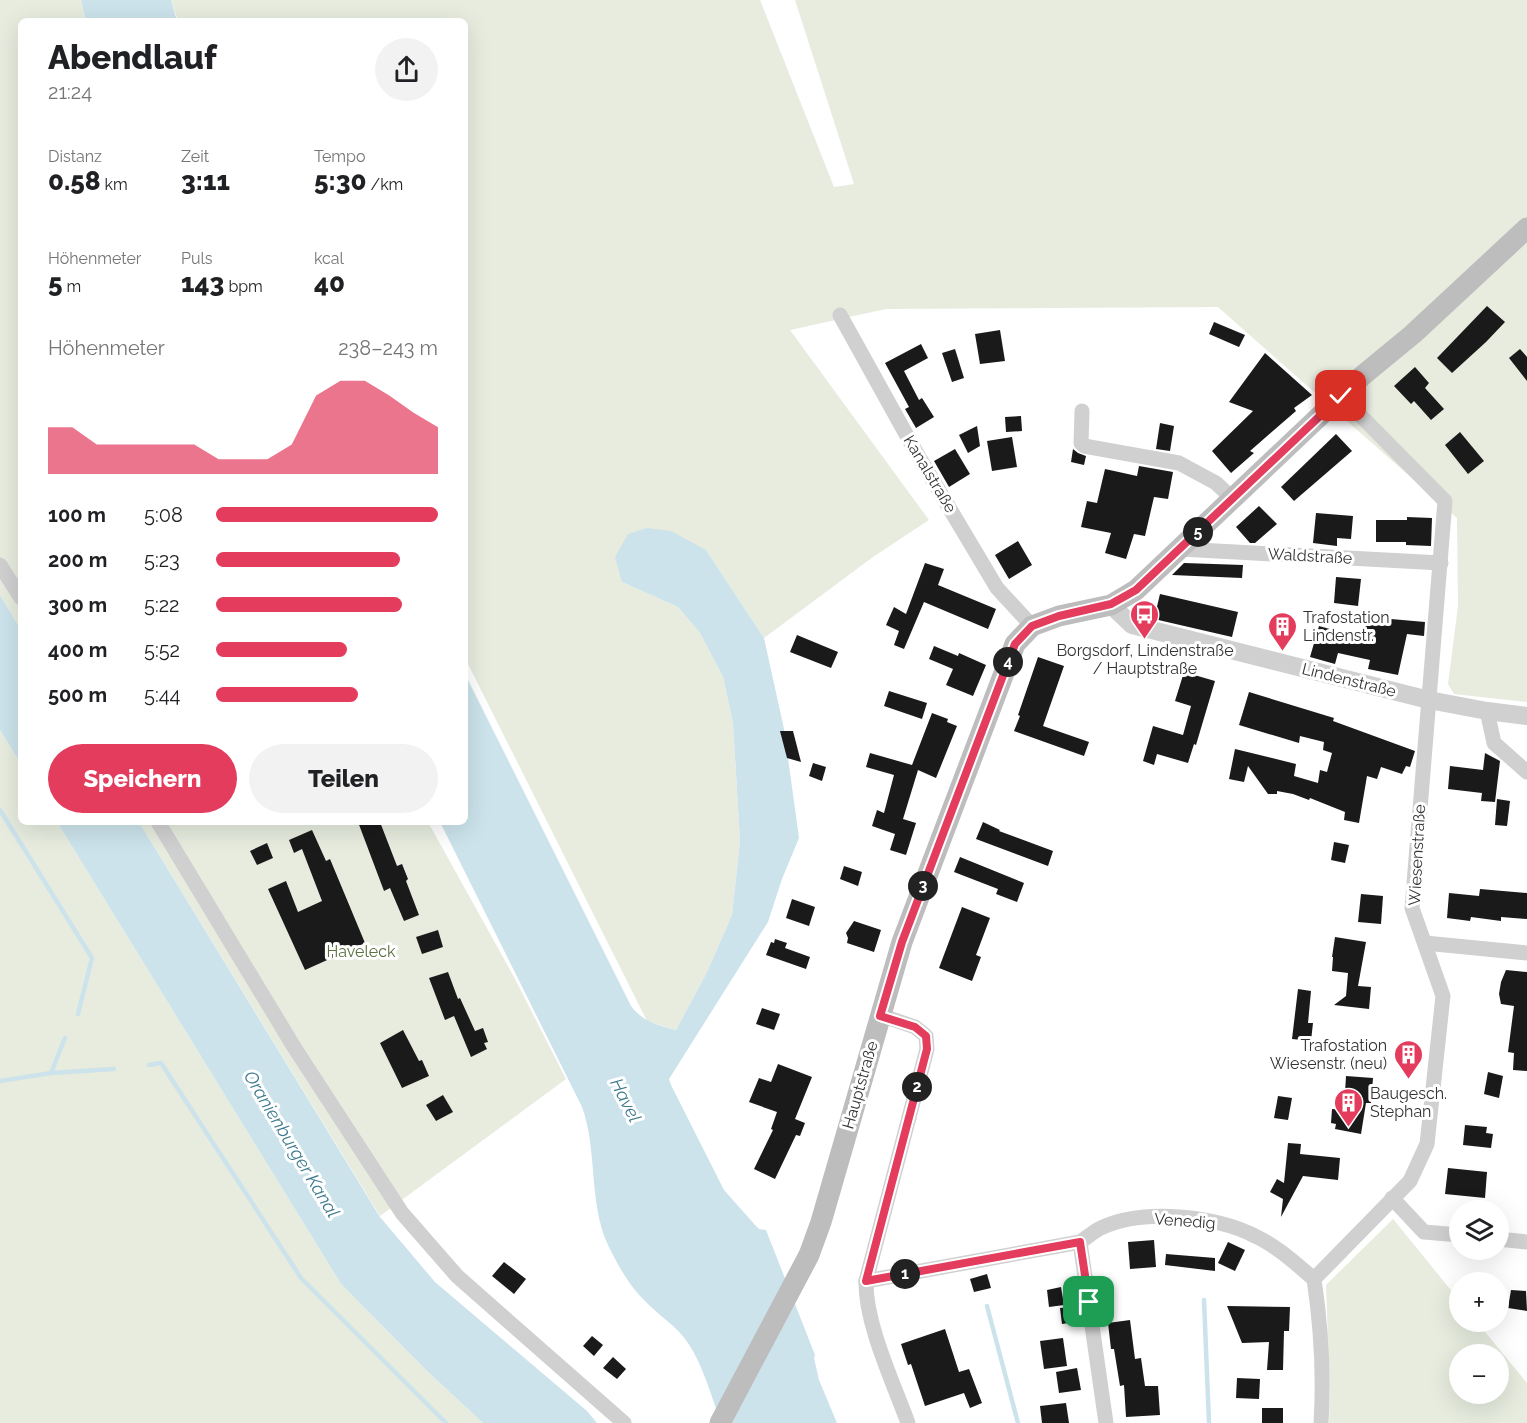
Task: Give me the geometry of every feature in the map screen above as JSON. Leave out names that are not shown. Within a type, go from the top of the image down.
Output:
[{"type":"main road","points":[[1032,626],[1059,616],[1111,604],[1136,590],[1362,376],[1413,334],[1527,228]]},
{"type":"main road","name":"Hauptstraße","points":[[720,1423],[809,1255],[821,1222],[880,1016],[913,911],[1015,644],[1032,626]]},
{"type":"street","name":"Kanalstraße","points":[[840,315],[916,452],[998,588],[1032,626]]},
{"type":"street","points":[[1341,396],[1445,501],[1429,700]]},
{"type":"street","points":[[1082,411],[1081,443],[1084,446],[1179,463],[1216,483],[1233,499]]},
{"type":"street","name":"Waldstraße","points":[[1180,549],[1441,563]]},
{"type":"street","points":[[0,565],[18,593]]},
{"type":"street","name":"Lindenstraße","points":[[1111,604],[1132,625],[1429,700],[1527,717]]},
{"type":"street","name":"Wiesenstraße","points":[[1392,1198],[1410,1181],[1427,1144],[1443,996],[1412,908],[1429,700]]},
{"type":"street","points":[[1487,711],[1494,743],[1527,772]]},
{"type":"street","points":[[160,825],[294,1047],[402,1213],[457,1276],[624,1423]]},
{"type":"street","points":[[1425,943],[1527,953]]},
{"type":"street","points":[[880,1016],[915,1027],[926,1036],[927,1049],[866,1281],[866,1298],[872,1323],[908,1423]]},
{"type":"street","points":[[1321,1423],[1321,1351],[1319,1310],[1314,1279],[1392,1198],[1424,1232],[1449,1234]]},
{"type":"street","name":"Venedig","points":[[866,1281],[1080,1242],[1103,1227],[1128,1220],[1173,1216],[1208,1219],[1257,1236],[1314,1279]]},
{"type":"street","points":[[1509,1240],[1527,1242]]},
{"type":"street","points":[[1080,1242],[1106,1423]]},
{"type":"green space","points":[[0,0],[81,0],[85,18],[18,18],[18,625],[0,595]]},
{"type":"green space","points":[[171,0],[760,0],[834,187],[854,184],[795,0],[1527,0],[1527,702],[1454,694],[1448,684],[1458,606],[1457,518],[1218,307],[886,309],[790,330],[929,520],[873,557],[764,638],[706,550],[622,582],[678,607],[700,633],[723,677],[733,723],[740,841],[732,915],[707,972],[676,1030],[647,1021],[468,664],[468,18],[177,18]]},
{"type":"green space","points":[[0,730],[18,759],[18,825],[59,825],[341,1284],[427,1371],[483,1423],[0,1423]]},
{"type":"green space","name":"Haveleck","points":[[141,825],[430,825],[514,977],[566,1079],[380,1216]]},
{"type":"green space","points":[[1393,1219],[1449,1288],[1449,1332],[1485,1332],[1495,1344],[1449,1344],[1449,1404],[1509,1404],[1509,1361],[1527,1383],[1527,1423],[1329,1423],[1326,1285]]},
{"type":"water","points":[[81,0],[171,0],[176,18],[85,18]]},
{"type":"water","name":"Havel","points":[[647,528],[671,531],[706,550],[764,638],[784,729],[799,838],[768,922],[669,1079],[724,1190],[759,1229],[766,1230],[815,1355],[819,1380],[837,1423],[721,1423],[703,1371],[688,1343],[635,1289],[608,1245],[598,1211],[590,1141],[582,1107],[441,825],[468,825],[468,680],[631,1006],[646,1019],[676,1030],[707,972],[732,915],[740,841],[733,723],[723,677],[700,633],[678,607],[622,582],[615,557],[628,534]]},
{"type":"water","points":[[0,595],[18,625],[18,759],[0,730]]},
{"type":"water","name":"Oranienburger Kanal","points":[[59,825],[141,825],[380,1217],[435,1282],[587,1411],[597,1423],[483,1423],[427,1371],[341,1284]]},
{"type":"building","points":[[1487,306],[1505,322],[1452,373],[1437,358]]},
{"type":"building","points":[[1214,322],[1245,335],[1239,347],[1209,334]]},
{"type":"building","points":[[1000,330],[1005,361],[980,364],[975,334]]},
{"type":"building","points":[[921,344],[928,358],[904,371],[919,400],[922,398],[934,417],[916,428],[905,409],[909,407],[885,363]]},
{"type":"building","points":[[955,349],[964,378],[952,382],[942,353]]},
{"type":"building","points":[[1520,349],[1527,357],[1527,381],[1509,358]]},
{"type":"building","points":[[1265,353],[1312,395],[1294,408],[1296,411],[1250,451],[1254,453],[1231,473],[1212,451],[1253,411],[1229,402]]},
{"type":"building","points":[[1415,367],[1429,383],[1425,388],[1444,409],[1431,420],[1414,401],[1411,404],[1394,386]]},
{"type":"building","points":[[1021,416],[1022,431],[1006,432],[1005,417]]},
{"type":"building","points":[[1160,423],[1174,426],[1170,451],[1156,449]]},
{"type":"building","points":[[977,426],[980,446],[968,453],[959,435]]},
{"type":"building","points":[[1460,432],[1484,461],[1468,474],[1445,445]]},
{"type":"building","points":[[1336,434],[1352,451],[1294,501],[1281,487]]},
{"type":"building","points":[[1012,437],[1017,467],[992,471],[987,441]]},
{"type":"building","points":[[955,449],[970,474],[949,487],[934,461]]},
{"type":"building","points":[[1073,449],[1086,456],[1084,465],[1071,462]]},
{"type":"building","points":[[1139,466],[1173,472],[1168,499],[1154,497],[1145,536],[1134,534],[1126,559],[1105,553],[1111,533],[1081,527],[1087,501],[1097,503],[1105,469],[1137,476]]},
{"type":"building","points":[[1259,506],[1277,524],[1255,543],[1250,543],[1236,527]]},
{"type":"building","points":[[1316,513],[1353,516],[1351,539],[1337,538],[1337,546],[1313,543]]},
{"type":"building","points":[[1407,517],[1432,518],[1431,546],[1406,545],[1406,542],[1376,542],[1376,520],[1407,520]]},
{"type":"building","points":[[1018,541],[1032,565],[1009,579],[995,555]]},
{"type":"building","points":[[925,563],[944,569],[938,585],[996,609],[988,629],[924,602],[904,649],[894,645],[899,631],[886,625],[894,607],[906,614]]},
{"type":"building","points":[[1184,563],[1243,565],[1242,578],[1172,575]]},
{"type":"building","points":[[1336,577],[1361,579],[1358,606],[1334,603]]},
{"type":"building","points":[[1160,594],[1238,612],[1232,637],[1154,619]]},
{"type":"building","points":[[1367,614],[1425,622],[1424,636],[1407,634],[1398,675],[1368,669],[1370,660],[1338,653],[1335,664],[1310,657],[1319,626],[1362,638]]},
{"type":"building","points":[[797,635],[838,652],[831,668],[790,652]]},
{"type":"building","points":[[934,646],[958,656],[959,653],[986,665],[973,696],[946,685],[953,669],[929,659]]},
{"type":"building","points":[[1038,657],[1064,666],[1043,726],[1089,742],[1084,756],[1014,731]]},
{"type":"building","points":[[1184,672],[1215,681],[1196,745],[1194,744],[1188,763],[1157,754],[1154,765],[1143,761],[1153,726],[1183,735],[1191,706],[1175,701]]},
{"type":"building","points":[[889,691],[927,703],[922,719],[884,706]]},
{"type":"building","points":[[1249,692],[1334,718],[1333,721],[1415,751],[1410,767],[1406,766],[1402,774],[1381,767],[1377,779],[1367,776],[1359,823],[1344,820],[1345,812],[1310,798],[1309,800],[1277,791],[1277,794],[1268,794],[1248,766],[1244,782],[1229,779],[1235,749],[1296,764],[1294,776],[1318,783],[1320,770],[1327,772],[1332,753],[1323,750],[1324,742],[1300,736],[1299,743],[1239,725]]},
{"type":"building","points":[[932,713],[948,719],[947,722],[957,726],[936,778],[918,770],[903,819],[916,823],[906,855],[890,850],[895,834],[872,826],[877,810],[884,813],[894,775],[866,767],[870,753],[912,765]]},
{"type":"building","points":[[780,731],[793,731],[801,762],[787,758]]},
{"type":"building","points":[[1485,753],[1500,761],[1495,802],[1481,801],[1482,793],[1448,789],[1450,766],[1483,770]]},
{"type":"building","points":[[813,763],[826,767],[822,781],[809,776]]},
{"type":"building","points":[[1497,799],[1510,801],[1507,826],[1495,825]]},
{"type":"building","points":[[983,822],[999,831],[1053,851],[1048,866],[976,839]]},
{"type":"building","points":[[359,825],[381,825],[397,866],[402,864],[419,915],[404,921],[390,888],[384,891]]},
{"type":"building","points":[[312,830],[326,861],[330,859],[365,943],[305,970],[268,889],[286,881],[298,912],[322,901],[302,849],[294,853],[289,840]]},
{"type":"building","points":[[1334,842],[1349,845],[1345,863],[1331,860]]},
{"type":"building","points":[[267,843],[273,858],[257,865],[250,851]]},
{"type":"building","points":[[960,857],[1024,883],[1017,902],[996,894],[998,889],[954,872]]},
{"type":"building","points":[[844,866],[862,872],[858,886],[840,879]]},
{"type":"building","points":[[1480,889],[1527,893],[1527,919],[1501,917],[1501,921],[1471,917],[1470,921],[1447,918],[1449,893],[1479,896]]},
{"type":"building","points":[[1361,894],[1383,896],[1381,924],[1358,922]]},
{"type":"building","points":[[792,899],[815,907],[809,926],[786,918]]},
{"type":"building","points":[[962,907],[990,918],[976,955],[981,957],[972,981],[939,968]]},
{"type":"building","points":[[854,921],[881,930],[874,952],[847,943],[846,933]]},
{"type":"building","points":[[438,930],[443,947],[422,954],[416,937]]},
{"type":"building","points":[[1335,937],[1366,942],[1358,986],[1371,987],[1369,1009],[1334,1005],[1346,996],[1348,973],[1332,971]]},
{"type":"building","points":[[775,939],[787,943],[785,948],[810,957],[806,969],[766,955],[771,942],[774,943]]},
{"type":"building","points":[[1506,970],[1527,972],[1527,1071],[1513,1070],[1514,1053],[1508,1052],[1514,1006],[1501,1004],[1499,994]]},
{"type":"building","points":[[448,972],[458,999],[460,998],[475,1031],[483,1028],[488,1042],[484,1043],[487,1049],[471,1057],[454,1016],[445,1020],[429,978]]},
{"type":"building","points":[[1298,989],[1311,991],[1308,1023],[1313,1023],[1311,1041],[1292,1039]]},
{"type":"building","points":[[762,1008],[780,1014],[774,1030],[756,1024]]},
{"type":"building","points":[[403,1030],[429,1076],[402,1088],[380,1043]]},
{"type":"building","points":[[778,1064],[812,1077],[795,1119],[805,1123],[800,1136],[796,1135],[775,1179],[754,1169],[773,1130],[771,1129],[777,1112],[749,1102],[759,1078],[771,1082]]},
{"type":"building","points":[[1488,1072],[1503,1076],[1499,1098],[1484,1094]]},
{"type":"building","points":[[1346,1076],[1373,1078],[1371,1103],[1366,1103],[1361,1134],[1335,1129],[1336,1124],[1331,1123],[1332,1109],[1344,1110]]},
{"type":"building","points":[[443,1095],[453,1112],[436,1121],[426,1105]]},
{"type":"building","points":[[1278,1096],[1292,1098],[1288,1120],[1274,1118]]},
{"type":"building","points":[[1465,1125],[1487,1127],[1486,1133],[1493,1134],[1491,1148],[1463,1145]]},
{"type":"building","points":[[1288,1143],[1301,1144],[1300,1154],[1340,1158],[1338,1180],[1303,1176],[1281,1217],[1283,1199],[1270,1192],[1277,1179],[1284,1183]]},
{"type":"building","points":[[1448,1168],[1487,1172],[1485,1198],[1445,1194]]},
{"type":"building","points":[[1154,1240],[1156,1267],[1130,1269],[1128,1242]]},
{"type":"building","points":[[1228,1242],[1245,1250],[1235,1271],[1218,1263]]},
{"type":"building","points":[[1166,1254],[1215,1258],[1215,1271],[1165,1265]]},
{"type":"building","points":[[504,1262],[526,1279],[514,1294],[492,1276]]},
{"type":"building","points":[[987,1274],[991,1288],[974,1292],[970,1279]]},
{"type":"building","points":[[1061,1287],[1064,1305],[1049,1307],[1047,1290]]},
{"type":"building","points":[[1511,1290],[1526,1291],[1527,1311],[1509,1308]]},
{"type":"building","points":[[1227,1306],[1290,1307],[1289,1331],[1284,1331],[1283,1370],[1267,1370],[1269,1342],[1242,1343]]},
{"type":"building","points":[[1073,1307],[1075,1322],[1062,1324],[1060,1308]]},
{"type":"building","points":[[1130,1320],[1135,1359],[1141,1358],[1145,1386],[1158,1386],[1160,1415],[1126,1417],[1124,1385],[1120,1386],[1114,1349],[1111,1349],[1108,1323]]},
{"type":"building","points":[[945,1329],[959,1372],[969,1369],[982,1403],[970,1408],[964,1393],[925,1406],[911,1364],[908,1365],[901,1344]]},
{"type":"building","points":[[592,1336],[603,1345],[594,1356],[583,1346]]},
{"type":"building","points":[[1063,1338],[1067,1366],[1044,1369],[1040,1341]]},
{"type":"building","points":[[613,1357],[626,1369],[617,1379],[603,1368]]},
{"type":"building","points":[[1077,1368],[1081,1390],[1059,1393],[1056,1372]]},
{"type":"building","points":[[1237,1378],[1260,1379],[1259,1399],[1236,1398]]},
{"type":"building","points":[[1066,1403],[1069,1423],[1042,1423],[1040,1406]]},
{"type":"building","points":[[1262,1408],[1283,1408],[1283,1423],[1262,1423]]},
{"type":"waterway","points":[[0,810],[92,958],[78,1014]]},
{"type":"waterway","points":[[51,1073],[65,1038]]},
{"type":"waterway","points":[[149,1065],[161,1063],[301,1278],[446,1423]]},
{"type":"waterway","points":[[0,1081],[51,1073],[114,1069]]},
{"type":"waterway","points":[[1204,1300],[1209,1423]]},
{"type":"waterway","points":[[987,1306],[1018,1423]]},
{"type":"place","name":"Borgsdorf, Lindenstraße / Hauptstraße","points":[[1145,640]]},
{"type":"place","name":"Trafostation Lindenstr.","points":[[1282,652]]},
{"type":"place","name":"Trafostation Wiesenstr. (neu)","points":[[1408,1080]]},
{"type":"place","name":"Baugesch. Stephan","points":[[1349,1128]]},
{"type":"route","points":[[1089,1302],[1080,1242],[866,1281],[927,1049],[926,1036],[915,1027],[880,1016],[902,942],[1015,644],[1032,626],[1059,616],[1111,604],[1136,590],[1341,396]]}]
